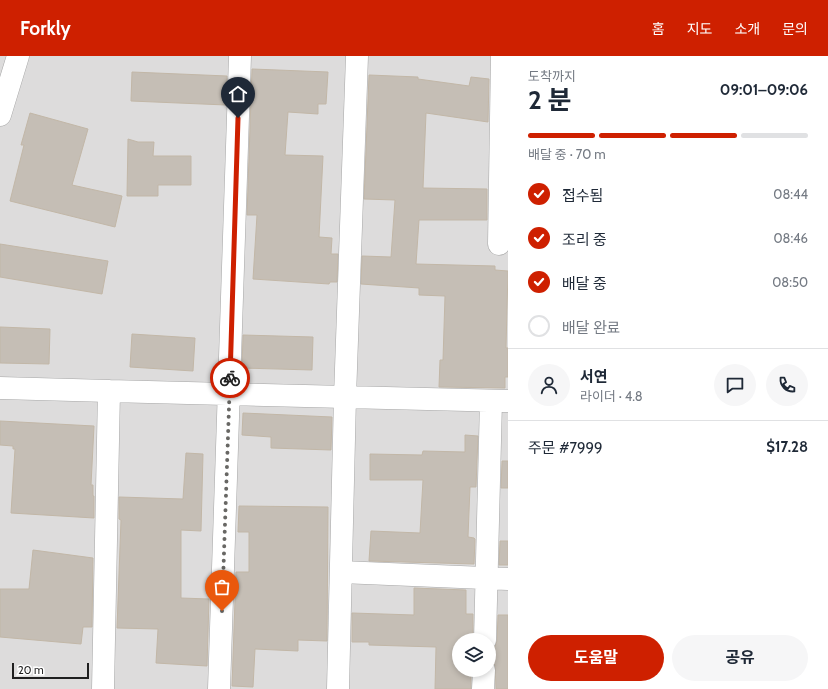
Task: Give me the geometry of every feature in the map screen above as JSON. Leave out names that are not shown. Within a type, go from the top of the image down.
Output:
[{"type":"street","points":[[0,115],[18,56]]},
{"type":"street","points":[[219,689],[230,394],[240,56]]},
{"type":"street","points":[[338,689],[345,397],[357,56]]},
{"type":"street","points":[[499,244],[502,56]]},
{"type":"street","points":[[0,388],[499,401],[486,578],[485,633]]},
{"type":"street","points":[[103,689],[109,391]]},
{"type":"street","points":[[340,572],[508,579]]},
{"type":"street","points":[[483,689],[484,677]]},
{"type":"shaded area","points":[[0,56],[508,56],[508,689],[0,689]]},
{"type":"building","points":[[252,69],[328,72],[326,104],[318,104],[318,114],[288,112],[285,155],[323,156],[319,237],[332,238],[331,254],[338,254],[337,282],[330,282],[329,284],[253,279],[257,215],[247,215]]},
{"type":"building","points":[[132,72],[227,76],[226,105],[131,101]]},
{"type":"building","points":[[369,75],[418,77],[418,79],[469,86],[471,77],[489,79],[488,122],[426,113],[423,188],[487,189],[487,220],[419,220],[416,264],[495,266],[495,270],[508,271],[506,348],[508,348],[508,377],[505,377],[505,388],[439,387],[440,360],[443,360],[445,296],[419,295],[419,288],[361,284],[362,256],[391,257],[395,200],[364,199]]},
{"type":"building","points":[[30,113],[88,129],[72,185],[122,196],[115,227],[10,201],[24,145],[21,145]]},
{"type":"building","points":[[128,139],[138,142],[154,142],[153,156],[191,156],[191,185],[158,185],[158,196],[127,196]]},
{"type":"building","points":[[0,244],[108,261],[102,294],[0,277]]},
{"type":"building","points":[[0,327],[50,329],[49,364],[0,363]]},
{"type":"building","points":[[132,334],[195,338],[193,371],[130,367]]},
{"type":"building","points":[[243,335],[313,337],[312,370],[242,368]]},
{"type":"building","points":[[243,413],[332,417],[331,450],[271,448],[271,437],[242,435]]},
{"type":"building","points":[[0,421],[94,426],[91,485],[93,485],[94,496],[94,518],[11,513],[15,449],[13,449],[13,446],[0,445]]},
{"type":"building","points":[[465,435],[478,436],[476,487],[470,487],[468,537],[475,539],[474,564],[369,561],[371,531],[420,533],[423,480],[370,480],[370,454],[422,455],[423,451],[465,452]]},
{"type":"building","points":[[186,453],[203,454],[201,531],[181,530],[181,598],[209,599],[207,666],[156,663],[158,629],[117,628],[121,520],[119,519],[119,497],[183,499]]},
{"type":"building","points":[[502,461],[508,461],[508,488],[501,488]]},
{"type":"building","points":[[239,506],[328,507],[327,641],[298,640],[298,651],[255,649],[253,687],[232,686],[236,572],[249,572],[249,532],[238,532]]},
{"type":"building","points":[[500,541],[508,541],[508,565],[499,565]]},
{"type":"building","points":[[33,550],[93,558],[92,627],[83,627],[81,644],[0,637],[0,589],[29,589]]},
{"type":"building","points":[[414,588],[466,590],[466,614],[473,614],[473,633],[452,633],[452,677],[471,677],[471,689],[435,689],[436,647],[369,645],[369,642],[352,642],[352,613],[414,615]]},
{"type":"building","points":[[498,615],[508,615],[508,689],[496,689]]},
{"type":"way so far","points":[[222,611],[230,378]]},
{"type":"route","points":[[230,378],[238,118]]}]
